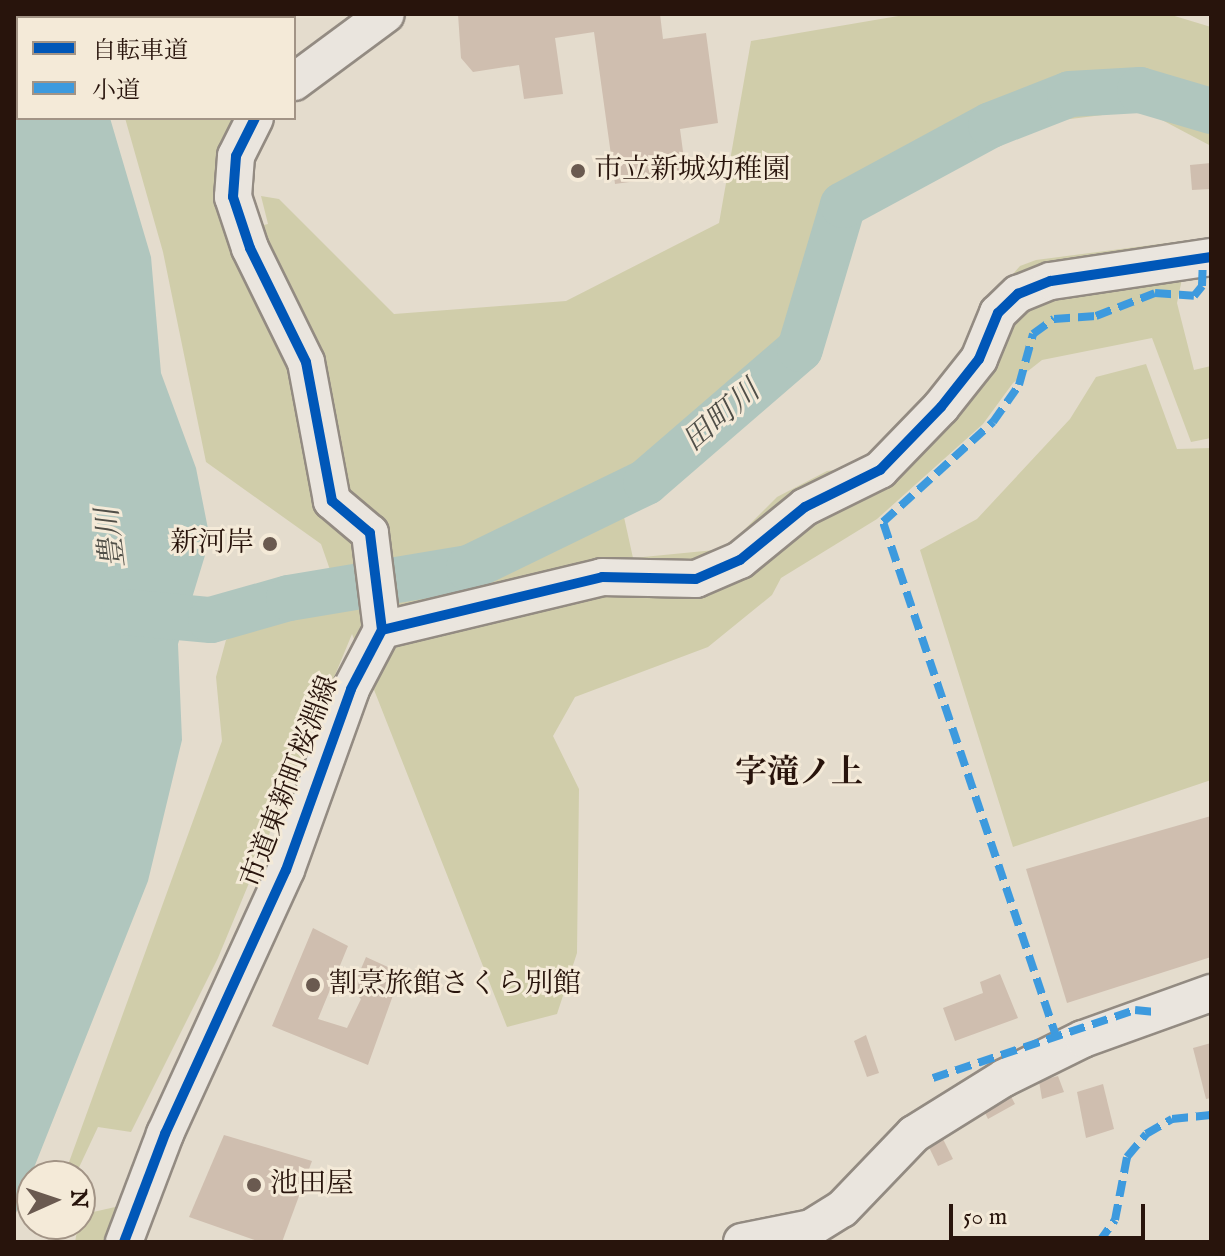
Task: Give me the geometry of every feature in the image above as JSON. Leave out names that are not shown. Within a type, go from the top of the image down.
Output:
[{"type":"street","points":[[296,81],[386,14]]},
{"type":"street","points":[[254,120],[236,156],[233,197],[250,248],[306,362],[332,501],[363,522],[380,598],[602,577],[696,579],[740,560],[805,507],[880,470],[969,371],[998,313],[1018,294],[1051,281],[1211,257]]},
{"type":"street","name":"市道東新町桜淵線","points":[[124,1242],[165,1134],[286,870],[380,598]]},
{"type":"street","points":[[742,1242],[811,1228],[842,1209],[914,1134],[1004,1078],[1083,1039],[1211,993]]},
{"type":"shaded area","points":[[82,14],[294,14],[289,16]]},
{"type":"shaded area","points":[[910,14],[1168,14],[1211,27],[1211,146],[1143,110],[1046,122],[849,223],[794,339],[702,453],[622,508],[633,558],[725,549],[777,497],[827,471],[856,467],[959,376],[990,300],[1020,266],[1036,260],[1190,240],[1177,303],[1194,370],[1211,366],[1211,438],[1191,442],[1152,338],[1042,360],[1013,383],[983,424],[877,519],[781,578],[772,595],[708,647],[575,697],[553,736],[579,789],[577,953],[557,1014],[507,1027],[352,634],[218,958],[131,1132],[98,1127],[83,1160],[70,1160],[222,741],[216,677],[226,640],[257,624],[343,607],[321,544],[206,462],[163,252],[126,120],[244,120],[237,231],[268,224],[261,196],[279,199],[394,314],[566,301],[719,223],[751,41]]},
{"type":"shaded area","points":[[1146,364],[1177,449],[1211,448],[1211,780],[1013,847],[920,550],[977,519],[1070,419],[1096,377]]},
{"type":"shaded area","points":[[124,1205],[136,1242],[75,1242],[96,1240],[96,1211]]},
{"type":"water","name":"豊川","points":[[14,14],[40,16],[16,16],[16,120],[111,120],[151,257],[161,373],[196,468],[210,539],[178,644],[182,740],[148,881],[37,1160],[16,1160],[14,1218]]},
{"type":"building","points":[[458,14],[660,14],[663,39],[706,33],[718,123],[680,129],[686,174],[615,184],[594,32],[555,38],[563,94],[524,99],[519,65],[473,72],[461,58]]},
{"type":"building","points":[[1211,163],[1211,189],[1192,190],[1190,165]]},
{"type":"building","points":[[1211,816],[1211,957],[1067,1003],[1026,869]]},
{"type":"building","points":[[313,928],[348,946],[318,1019],[347,1028],[361,999],[352,990],[366,957],[401,973],[368,1065],[272,1026]]},
{"type":"building","points":[[1000,974],[1018,1018],[955,1041],[943,1008],[983,993],[980,982]]},
{"type":"building","points":[[866,1035],[879,1073],[867,1077],[854,1041]]},
{"type":"building","points":[[1211,1043],[1211,1098],[1206,1099],[1193,1048]]},
{"type":"building","points":[[1058,1076],[1064,1092],[1042,1099],[1039,1081]]},
{"type":"building","points":[[1103,1084],[1114,1129],[1086,1138],[1077,1092]]},
{"type":"building","points":[[1008,1091],[1015,1104],[988,1119],[981,1105]]},
{"type":"building","points":[[940,1133],[953,1159],[938,1166],[926,1141]]},
{"type":"building","points":[[224,1135],[312,1161],[282,1242],[260,1242],[189,1217]]},
{"type":"waterway","name":"田町川","points":[[124,612],[211,620],[289,598],[469,568],[646,482],[800,349],[843,205],[991,125],[1070,94],[1140,90],[1211,111]]},
{"type":"marked path","points":[[1057,1039],[883,522],[993,422],[1019,385],[1033,334],[1054,319],[1096,316],[1155,293],[1194,296],[1202,286],[1203,258]]},
{"type":"marked path","points":[[933,1078],[1135,1010],[1155,1012]]},
{"type":"marked path","points":[[1099,1242],[1115,1220],[1127,1157],[1146,1134],[1172,1119],[1211,1115]]},
{"type":"cycle path","points":[[124,1242],[165,1134],[286,870],[351,689],[382,630],[370,533],[332,501],[306,362],[250,248],[233,197],[236,156],[254,120]]},
{"type":"cycle path","points":[[382,630],[602,577],[696,579],[740,560],[805,507],[880,470],[941,407],[979,359],[998,313],[1018,294],[1051,281],[1211,257]]},
{"type":"place","name":"市立新城幼稚園","points":[[578,171]]},
{"type":"place","name":"新河岸","points":[[270,544]]},
{"type":"place","name":"割烹旅館さくら別館","points":[[313,985]]},
{"type":"place","name":"池田屋","points":[[254,1185]]},
{"type":"district","name":"字滝ノ上","points":[[799,774]]}]
